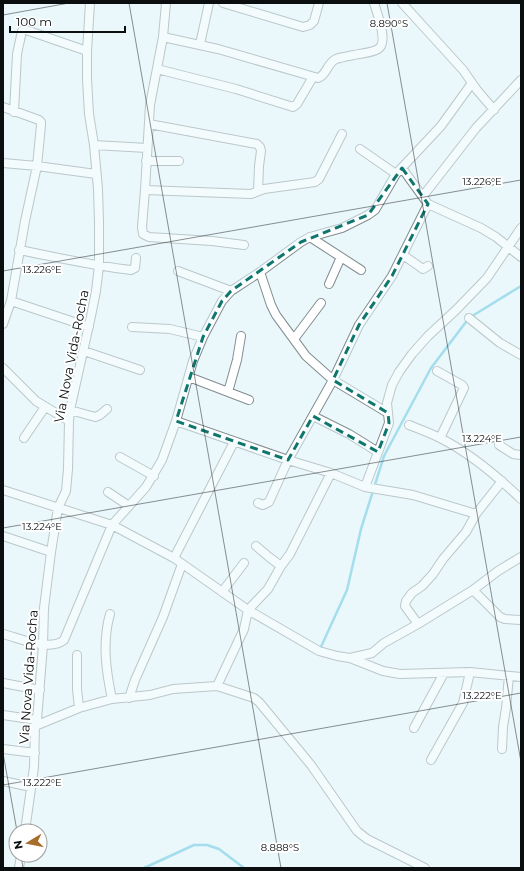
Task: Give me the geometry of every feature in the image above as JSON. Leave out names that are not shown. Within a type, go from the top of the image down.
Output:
[{"type":"street","name":"Via Nova Vida-Rocha","points":[[26,823],[35,753],[36,723],[43,645],[44,608],[51,552],[58,508],[66,491],[70,410],[96,292],[99,266],[99,222],[96,174],[94,145],[89,114],[87,51],[90,3]]},
{"type":"street","points":[[164,3],[163,37],[150,105],[142,227],[143,234],[149,238],[212,241],[244,245]]},
{"type":"street","points":[[200,44],[209,3]]},
{"type":"street","points":[[228,4],[303,26],[310,25],[314,21],[319,3]]},
{"type":"street","points":[[163,37],[200,44],[318,78],[321,77],[331,62],[337,59],[375,51],[382,47],[383,35],[374,3]]},
{"type":"street","points":[[402,3],[463,70],[494,110]]},
{"type":"street","points":[[14,112],[17,54],[22,31],[26,30],[87,51]]},
{"type":"street","points":[[157,69],[236,89],[293,107],[297,104],[313,77]]},
{"type":"street","points":[[423,196],[476,128],[521,80]]},
{"type":"street","points":[[3,634],[43,645],[55,645],[60,643],[67,634],[112,525],[146,487],[154,476],[162,460],[176,421],[193,361],[203,337],[222,301],[231,291],[310,237],[342,228],[375,210],[396,174],[441,126],[472,83]]},
{"type":"street","points":[[3,107],[41,122],[37,166],[19,250],[11,301],[3,324]]},
{"type":"street","points":[[149,124],[257,144],[261,151],[258,191]]},
{"type":"street","points":[[145,190],[251,194],[264,189],[306,184],[319,179],[342,134]]},
{"type":"street","points":[[94,145],[147,148]]},
{"type":"street","points":[[360,149],[396,174]]},
{"type":"street","points":[[146,161],[179,161]]},
{"type":"street","points":[[3,163],[96,174]]},
{"type":"street","points":[[402,168],[428,204],[481,228],[508,246],[521,257]]},
{"type":"street","points":[[258,503],[263,505],[269,502],[288,460],[333,380],[360,325],[387,285],[428,204]]},
{"type":"street","points":[[365,487],[389,423],[387,403],[392,386],[399,372],[428,336],[487,278],[521,228]]},
{"type":"street","points":[[310,237],[361,270]]},
{"type":"street","points":[[19,250],[99,266],[131,270],[135,268],[136,258]]},
{"type":"street","points":[[403,255],[423,269],[428,266]]},
{"type":"street","points":[[329,284],[341,257]]},
{"type":"street","points":[[178,271],[231,291]]},
{"type":"street","points":[[260,272],[271,305],[294,339],[314,364],[333,380],[388,413]]},
{"type":"street","points":[[11,301],[89,326]]},
{"type":"street","points":[[294,339],[321,303]]},
{"type":"street","points":[[469,318],[500,343],[521,355]]},
{"type":"street","points":[[132,327],[170,329],[203,337]]},
{"type":"street","points":[[228,392],[237,360],[241,336]]},
{"type":"street","points":[[84,351],[140,370]]},
{"type":"street","points":[[3,368],[36,401],[69,421]]},
{"type":"street","points":[[437,371],[462,385],[464,388],[440,438]]},
{"type":"street","points":[[189,377],[249,400]]},
{"type":"street","points":[[24,438],[45,407]]},
{"type":"street","points":[[70,410],[95,417],[107,409]]},
{"type":"street","points":[[313,416],[349,434],[378,452]]},
{"type":"street","points":[[176,421],[234,442],[331,473],[365,487],[413,495],[476,514]]},
{"type":"street","points":[[409,424],[440,438],[476,461],[502,481],[521,499]]},
{"type":"street","points":[[174,558],[234,442]]},
{"type":"street","points":[[499,445],[513,454],[521,455]]},
{"type":"street","points":[[120,457],[154,476]]},
{"type":"street","points":[[218,686],[244,629],[248,610],[268,589],[281,566],[290,554],[331,473]]},
{"type":"street","points":[[418,624],[405,606],[406,601],[433,574],[443,559],[466,532],[476,514],[502,481]]},
{"type":"street","points":[[3,490],[112,525],[174,558],[248,610],[319,651],[350,658],[369,667],[383,671],[400,674],[470,672],[521,678]]},
{"type":"street","points":[[108,492],[129,506]]},
{"type":"street","points":[[3,536],[51,552]]},
{"type":"street","points":[[256,546],[269,558],[281,566]]},
{"type":"street","points":[[350,658],[372,653],[384,643],[473,590],[498,571],[521,557]]},
{"type":"street","points":[[222,592],[244,563]]},
{"type":"street","points":[[129,698],[135,680],[163,617],[182,564]]},
{"type":"street","points":[[473,590],[500,617],[505,619],[521,620]]},
{"type":"street","points":[[110,614],[105,642],[106,671],[112,699]]},
{"type":"street","points":[[77,655],[77,689],[79,708]]},
{"type":"street","points":[[431,760],[463,703],[470,672]]},
{"type":"street","points":[[414,728],[444,673]]},
{"type":"street","points":[[502,749],[509,676]]},
{"type":"street","points":[[3,683],[40,690]]},
{"type":"street","points":[[3,715],[36,723],[79,708],[112,699],[150,695],[173,689],[218,686],[259,702],[311,765],[357,831],[366,839],[425,868]]},
{"type":"street","points":[[3,749],[35,753]]},
{"type":"street","points":[[3,781],[31,787]]},
{"type":"highlighted area","points":[[402,168],[428,204],[392,276],[359,325],[333,380],[388,413],[389,423],[378,452],[313,416],[288,460],[176,421],[203,337],[222,301],[231,291],[301,242],[368,215]]},
{"type":"waterway","points":[[320,649],[347,590],[361,529],[384,456],[431,368],[469,318],[521,286]]},
{"type":"waterway","points":[[144,868],[194,845],[207,845],[219,849],[244,868]]}]
